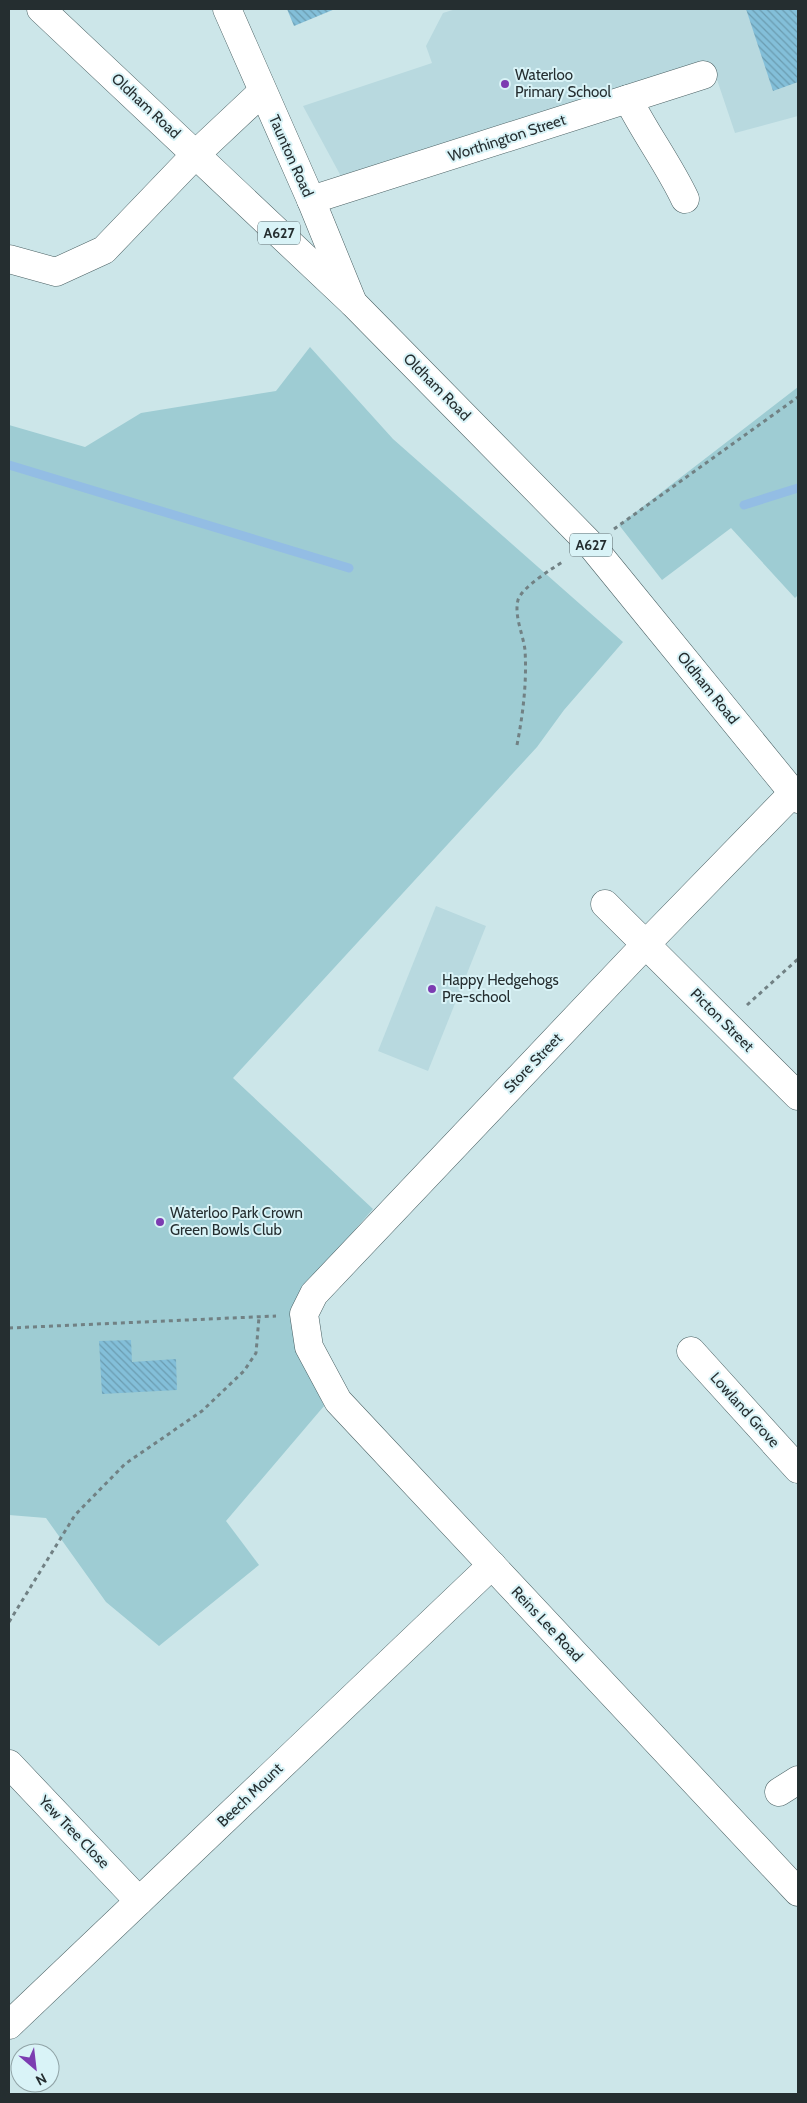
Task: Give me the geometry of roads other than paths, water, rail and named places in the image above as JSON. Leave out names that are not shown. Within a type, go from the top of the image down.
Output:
[{"type":"main road","name":"Oldham Road","points":[[41,9],[353,303],[591,545],[796,796]]},
{"type":"main road","name":"Taunton Road","points":[[227,9],[311,200],[353,303]]},
{"type":"main road","name":"Worthington Street","points":[[311,200],[703,75]]},
{"type":"main road","points":[[9,259],[56,272],[104,250],[196,153],[262,92]]},
{"type":"main road","points":[[628,99],[685,200]]},
{"type":"main road","name":"Store Street","points":[[309,1347],[304,1314],[314,1294],[646,944],[796,796]]},
{"type":"main road","name":"Picton Street","points":[[606,904],[798,1096]]},
{"type":"main road","name":"Reins Lee Road","points":[[309,1347],[338,1401],[798,1892]]},
{"type":"main road","name":"Lowland Grove","points":[[691,1351],[798,1469]]},
{"type":"main road","name":"Beech Mount","points":[[9,2025],[492,1566]]},
{"type":"main road","name":"Yew Tree Close","points":[[9,1764],[139,1901]]},
{"type":"waterway","points":[[9,465],[349,568]]},
{"type":"waterway","points":[[744,505],[798,488]]},
{"type":"place","name":"Waterloo Primary School","points":[[505,84]]},
{"type":"place","name":"Happy Hedgehogs Pre-school","points":[[432,989]]},
{"type":"place","name":"Waterloo Park Crown Green Bowls Club","points":[[160,1222]]}]
